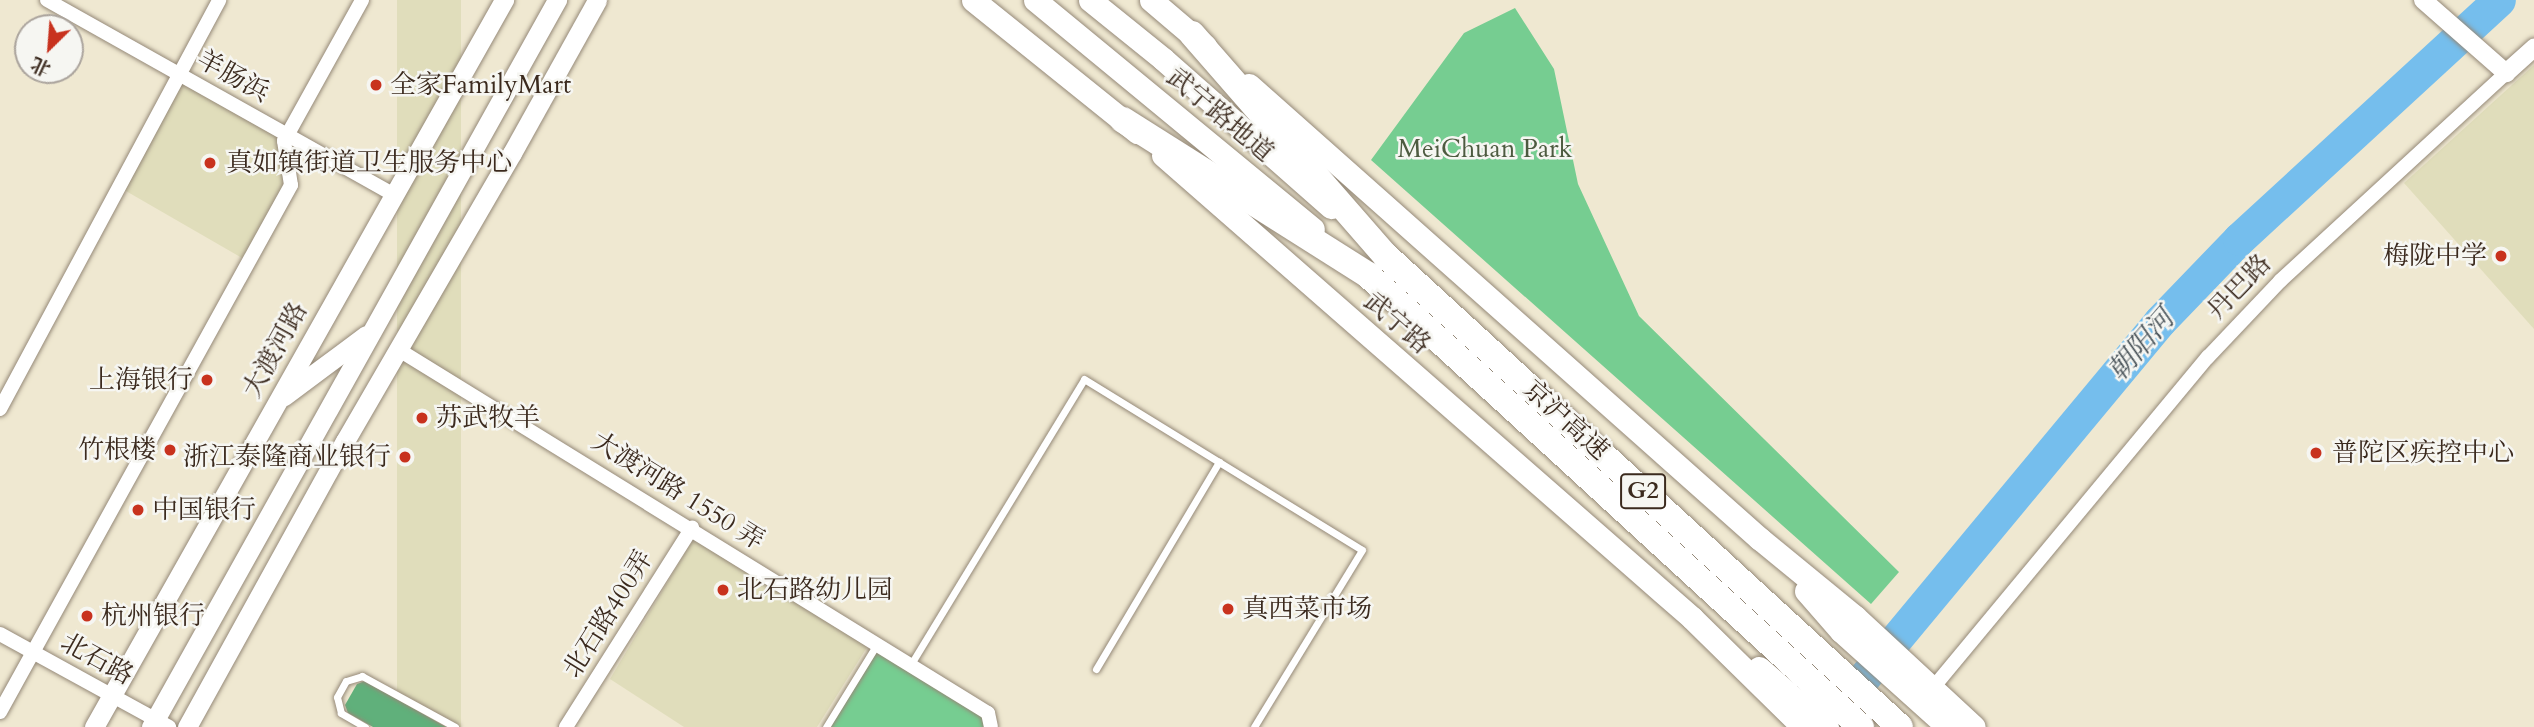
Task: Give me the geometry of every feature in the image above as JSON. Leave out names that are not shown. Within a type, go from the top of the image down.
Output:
[{"type":"highway","name":"京沪高速","points":[[1192,34],[1386,256],[1900,727]]},
{"type":"highway","name":"京沪高速","points":[[1123,120],[1368,275],[1861,727]]},
{"type":"main road","name":"大渡河路","points":[[94,727],[504,0]]},
{"type":"main road","points":[[543,25],[546,0]]},
{"type":"main road","points":[[158,724],[557,0]]},
{"type":"main road","points":[[187,727],[597,0]]},
{"type":"main road","name":"武宁路","points":[[973,0],[1123,120],[1779,694]]},
{"type":"main road","name":"武宁路地道","points":[[1035,0],[1368,275]]},
{"type":"main road","name":"武宁路地道","points":[[1090,0],[1163,59],[1386,256]]},
{"type":"main road","points":[[1152,0],[1760,539],[1847,623],[1948,727]]},
{"type":"main road","points":[[277,401],[373,330]]},
{"type":"main road","points":[[1847,623],[1925,681],[1974,727]]},
{"type":"main road","points":[[1779,694],[1803,727]]},
{"type":"main road","points":[[1779,694],[1827,727]]},
{"type":"street","name":"羊肠浜","points":[[47,0],[394,195]]},
{"type":"street","points":[[0,410],[219,0]]},
{"type":"street","points":[[0,712],[292,185],[284,141],[362,0]]},
{"type":"street","points":[[2423,0],[2506,73]]},
{"type":"street","name":"丹巴路","points":[[1925,681],[2235,328],[2280,281],[2534,48]]},
{"type":"street","name":"大渡河路 1550 弄","points":[[399,350],[692,528],[988,713],[991,727]]},
{"type":"street","name":"北石路400弄","points":[[566,727],[692,528]]},
{"type":"street","name":"北石路","points":[[0,634],[112,695],[158,724]]},
{"type":"lane","points":[[911,664],[1084,379],[1362,550],[1254,727]]},
{"type":"lane","points":[[1096,669],[1219,462]]},
{"type":"lane","points":[[825,727],[878,643]]},
{"type":"lane","points":[[365,727],[341,713],[337,697],[346,681],[362,676],[455,727]]},
{"type":"shaded area","points":[[397,0],[461,0],[461,727],[397,727]]},
{"type":"shaded area","name":"梅陇中学","points":[[2534,65],[2534,329],[2404,183]]},
{"type":"shaded area","name":"真如镇街道卫生服务中心","points":[[178,76],[284,141],[291,185],[249,262],[119,187]]},
{"type":"shaded area","name":"北石路幼儿园","points":[[695,536],[869,644],[817,727],[684,727],[610,679]]},
{"type":"green space","name":"MeiChuan Park","points":[[1515,8],[1554,69],[1578,184],[1639,316],[1899,572],[1871,604],[1371,160],[1464,33]]},
{"type":"green space","points":[[878,643],[988,713],[991,727],[830,727]]},
{"type":"green space","points":[[365,681],[446,727],[373,727],[348,713],[345,705],[357,684]]},
{"type":"waterway","name":"朝阳河","points":[[1836,711],[2160,321],[2239,239],[2499,0]]},
{"type":"place","name":"全家FamilyMart","points":[[376,85]]},
{"type":"place","name":"真如镇街道卫生服务中心","points":[[210,163]]},
{"type":"place","name":"梅陇中学","points":[[2501,256]]},
{"type":"place","name":"上海银行","points":[[207,380]]},
{"type":"place","name":"苏武牧羊","points":[[422,418]]},
{"type":"place","name":"竹根楼","points":[[170,450]]},
{"type":"place","name":"普陀区疾控中心","points":[[2316,453]]},
{"type":"place","name":"浙江泰隆商业银行","points":[[405,457]]},
{"type":"place","name":"中国银行","points":[[138,510]]},
{"type":"place","name":"北石路幼儿园","points":[[723,590]]},
{"type":"place","name":"真西菜市场","points":[[1228,609]]},
{"type":"place","name":"杭州银行","points":[[87,616]]}]
